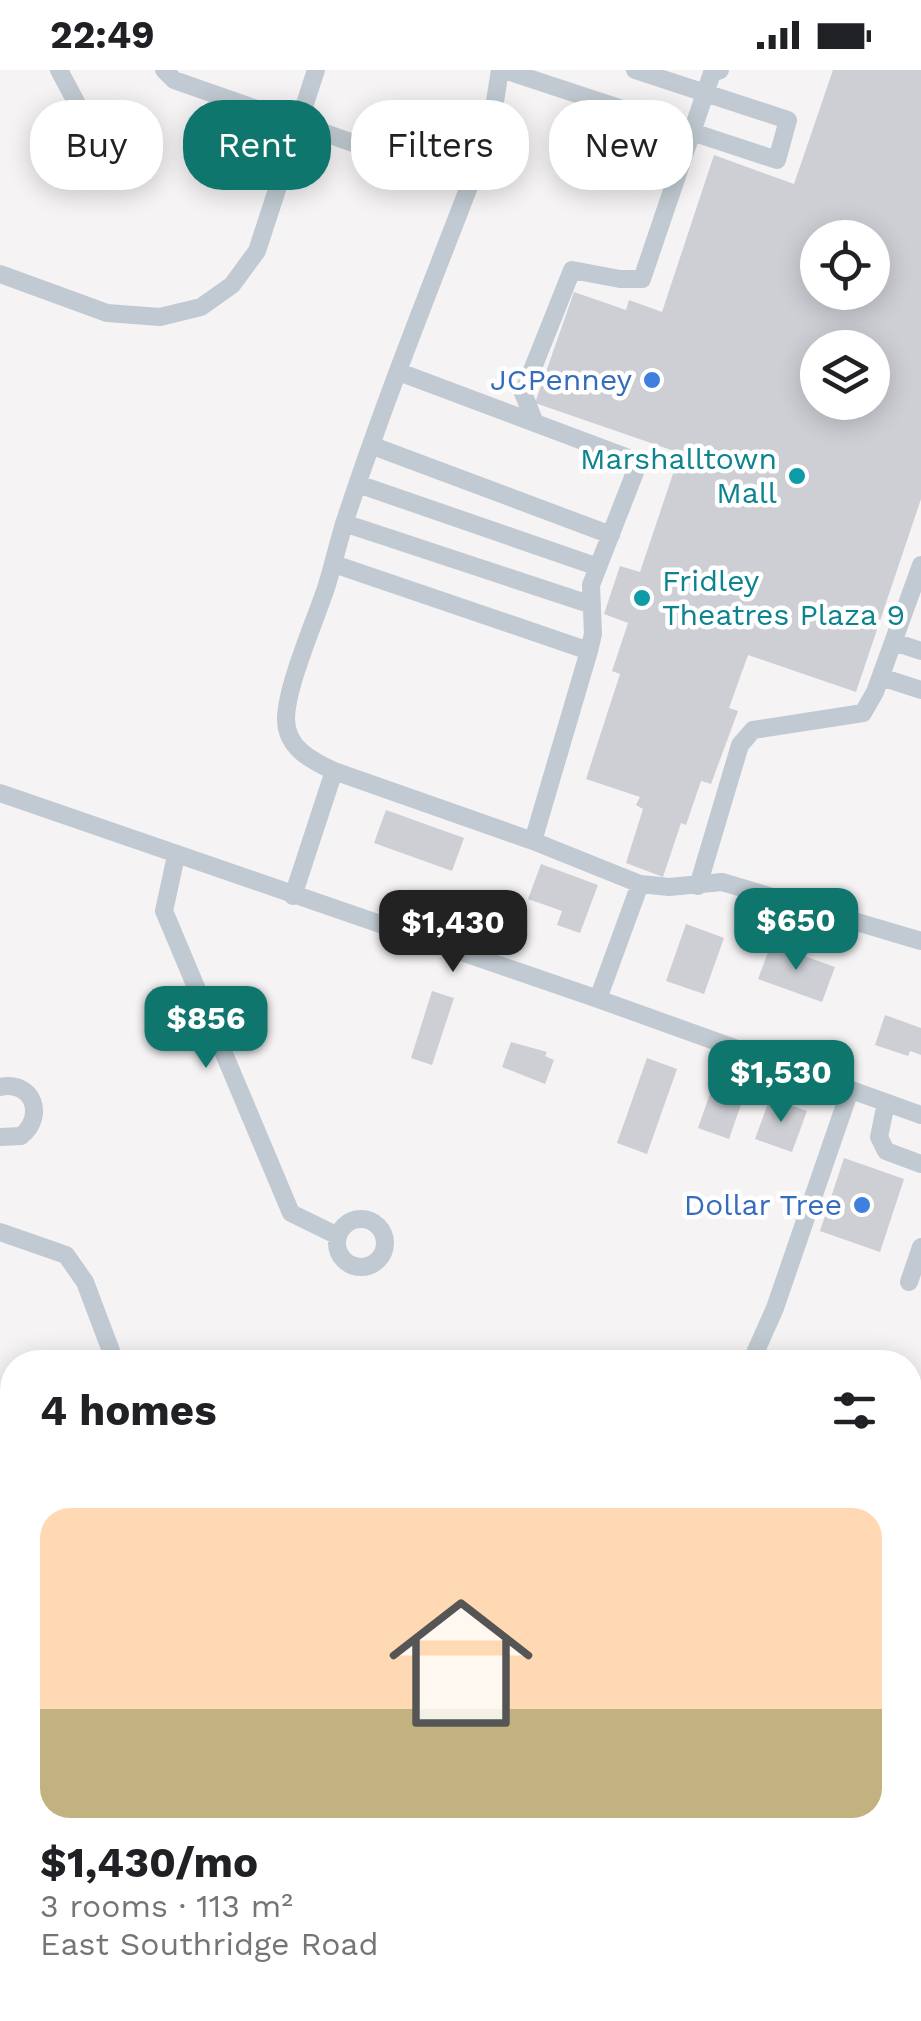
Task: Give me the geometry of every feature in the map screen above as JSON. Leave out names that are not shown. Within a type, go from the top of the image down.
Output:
[{"type":"street","points":[[59,70],[75,100]]},
{"type":"street","points":[[164,70],[174,80],[229,100]]},
{"type":"street","points":[[306,100],[316,70]]},
{"type":"street","points":[[497,100],[502,70],[590,100]]},
{"type":"street","points":[[634,70],[788,120],[777,160],[693,135]]},
{"type":"street","points":[[693,126],[712,74],[720,70]]},
{"type":"street","points":[[0,274],[107,313],[160,316],[202,307],[232,285],[257,251],[277,190]]},
{"type":"street","points":[[468,190],[358,484],[297,671],[286,720],[292,744],[316,764],[334,772],[533,841],[640,884],[669,888],[733,884],[921,941]]},
{"type":"street","points":[[534,423],[524,393],[572,270],[642,279],[671,190]]},
{"type":"street","points":[[399,372],[640,462],[591,585],[593,634],[533,841]]},
{"type":"street","points":[[372,446],[611,534]]},
{"type":"street","points":[[358,484],[598,567]]},
{"type":"street","points":[[344,524],[592,605]]},
{"type":"street","points":[[334,564],[589,651]]},
{"type":"street","points":[[698,886],[740,745],[754,730],[863,713],[881,677],[921,565]]},
{"type":"street","points":[[894,642],[921,651]]},
{"type":"street","points":[[881,677],[921,690]]},
{"type":"street","points":[[293,896],[334,772]]},
{"type":"street","points":[[0,794],[921,1115]]},
{"type":"street","points":[[176,856],[164,911],[292,1213],[338,1236]]},
{"type":"street","points":[[598,1000],[640,884]]},
{"type":"street","points":[[0,1087],[18,1086],[36,1110],[34,1120],[21,1136],[0,1137]]},
{"type":"street","points":[[757,1350],[850,1090]]},
{"type":"street","points":[[886,1103],[879,1137],[886,1150],[921,1164]]},
{"type":"street","points":[[0,1232],[66,1255],[85,1282],[111,1350]]},
{"type":"street","points":[[909,1282],[921,1247]]},
{"type":"building","name":"Marshalltown Mall","points":[[833,70],[921,70],[921,499],[856,692],[748,655],[729,708],[738,711],[711,784],[701,781],[686,825],[681,823],[663,877],[626,863],[643,809],[636,805],[640,797],[586,779],[620,674],[612,671],[628,623],[604,614],[620,566],[640,572],[680,453],[535,403],[574,292],[626,310],[629,300],[662,312],[714,155],[794,184]]},
{"type":"building","points":[[386,810],[464,838],[452,871],[374,843]]},
{"type":"building","points":[[541,864],[598,885],[580,933],[557,925],[562,911],[528,899]]},
{"type":"building","points":[[686,924],[724,938],[704,994],[666,981]]},
{"type":"building","points":[[771,944],[835,967],[822,1002],[758,979]]},
{"type":"building","points":[[432,991],[454,998],[432,1065],[411,1058]]},
{"type":"building","points":[[885,1015],[921,1028],[921,1055],[910,1051],[908,1056],[875,1045]]},
{"type":"building","points":[[511,1042],[547,1052],[545,1056],[554,1060],[545,1084],[502,1067]]},
{"type":"building","points":[[647,1058],[677,1069],[647,1154],[617,1143]]},
{"type":"building","points":[[714,1082],[745,1093],[729,1139],[698,1128]]},
{"type":"building","points":[[770,1098],[807,1111],[792,1152],[755,1139]]},
{"type":"building","name":"Dollar Tree","points":[[844,1158],[904,1179],[880,1252],[820,1231]]},
{"type":"place","name":"JCPenney","points":[[652,380]]},
{"type":"place","name":"Marshalltown Mall","points":[[797,476]]},
{"type":"place","name":"Fridley Theatres Plaza 9","points":[[642,598]]},
{"type":"place","name":"Dollar Tree","points":[[862,1205]]}]
